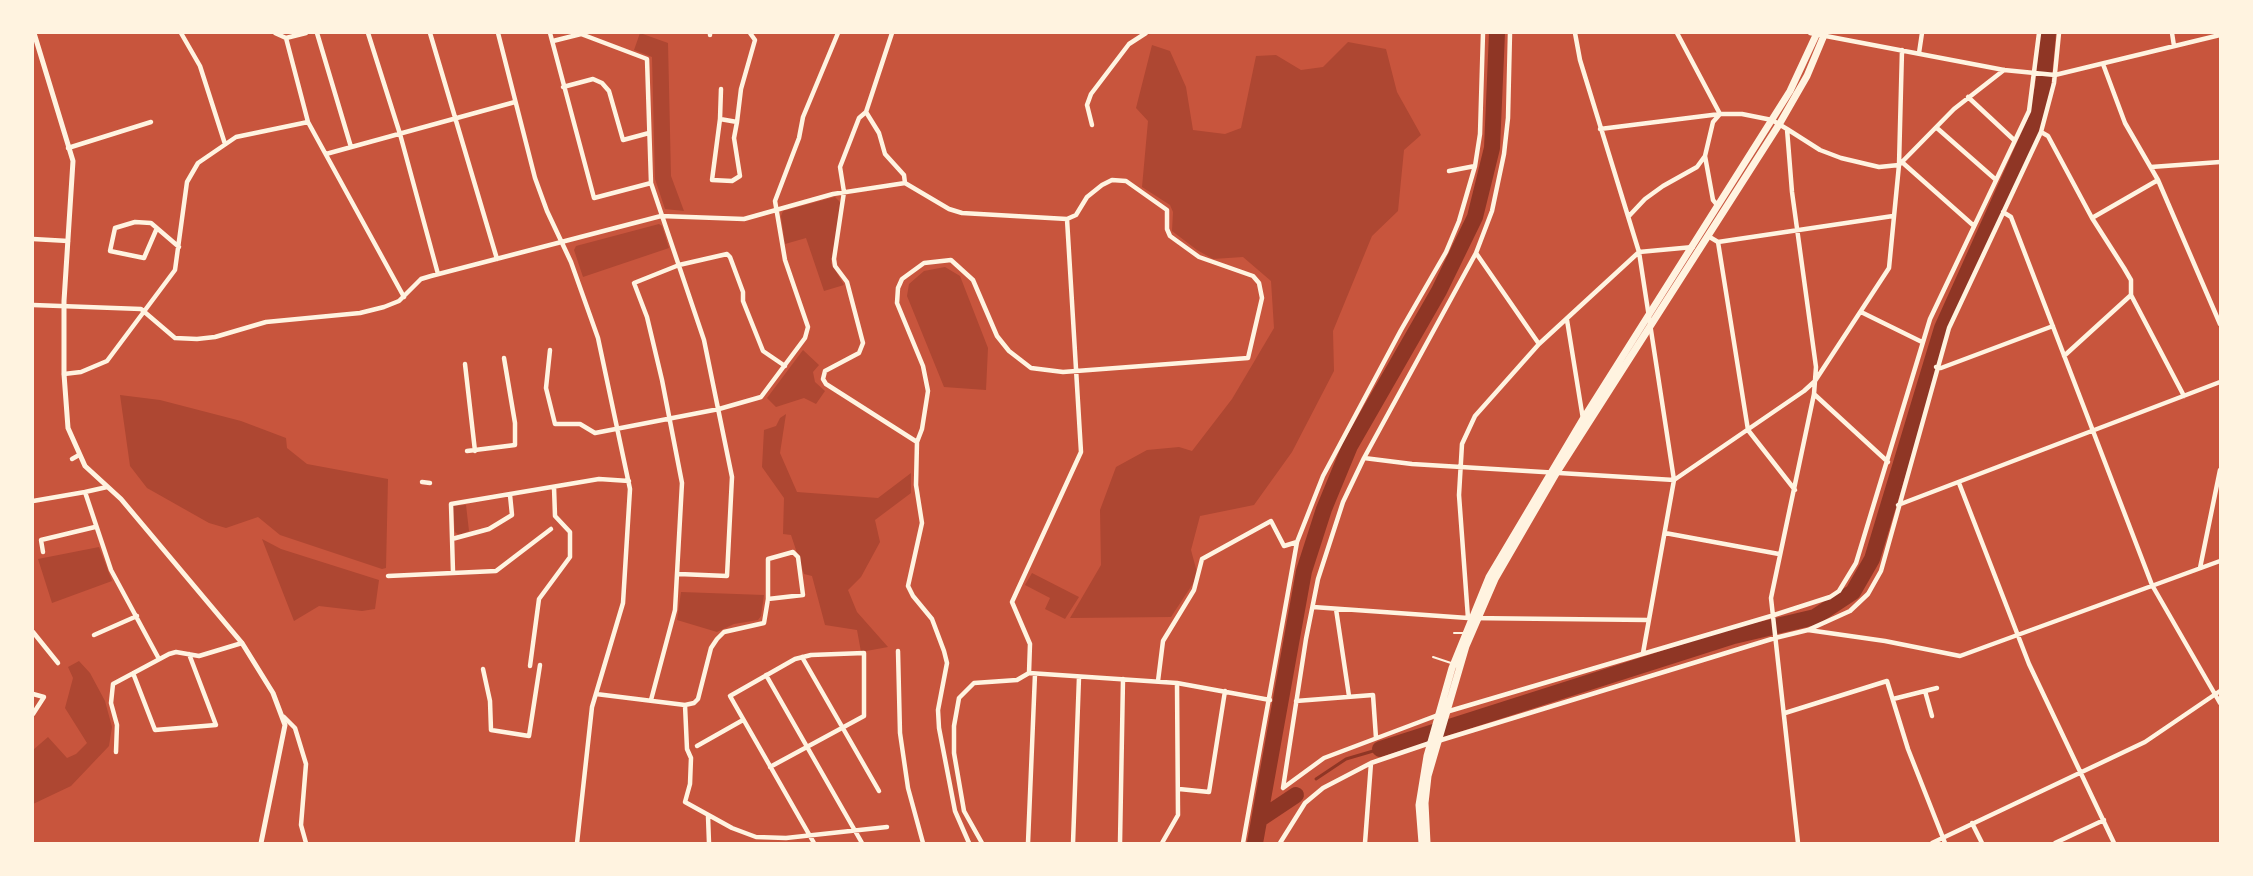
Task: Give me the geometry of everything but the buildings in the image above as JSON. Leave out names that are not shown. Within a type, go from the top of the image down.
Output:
[{"type":"main road","points":[[1554,472],[1582,419],[1718,207],[1807,76],[1818,34]]},
{"type":"main road","points":[[1457,664],[1465,633],[1509,540],[1652,324],[1776,122]]},
{"type":"main road","points":[[1422,843],[1420,796],[1442,713],[1472,618]]},
{"type":"main road","points":[[1427,843],[1425,803],[1434,742]]},
{"type":"street","points":[[34,33],[73,172],[64,306],[64,374],[68,428],[85,466],[107,487],[242,643],[273,693],[284,717],[295,728],[306,764],[301,825],[306,843]]},
{"type":"street","points":[[181,33],[195,54],[204,74],[225,144]]},
{"type":"street","points":[[275,33],[286,38],[306,33]]},
{"type":"street","points":[[317,33],[351,147]]},
{"type":"street","points":[[368,33],[400,134],[438,274]]},
{"type":"street","points":[[430,33],[497,259]]},
{"type":"street","points":[[498,33],[535,178],[547,211],[563,242],[598,338],[629,481],[623,603],[589,724],[577,843]]},
{"type":"street","points":[[550,33],[594,198],[651,183]]},
{"type":"street","points":[[721,89],[720,119],[712,180],[732,181],[740,176],[734,138],[741,89],[755,40],[750,33]]},
{"type":"street","points":[[550,350],[546,388],[555,424],[580,424],[596,433],[619,430],[718,409],[761,397],[806,338],[808,327],[785,260],[775,212],[775,201],[800,138],[803,117],[838,33]]},
{"type":"street","points":[[892,33],[866,112],[859,118],[840,166],[844,192],[834,259],[835,266],[847,282],[863,343],[859,353],[825,371],[823,379],[826,384],[917,442]]},
{"type":"street","points":[[1092,125],[1087,105],[1090,94],[1129,44],[1146,33]]},
{"type":"street","points":[[1243,843],[1297,543],[1323,476],[1401,330],[1446,252],[1467,196],[1475,166],[1482,102],[1483,33]]},
{"type":"street","points":[[1510,33],[1508,118],[1504,154],[1492,211],[1476,253],[1364,458],[1343,502],[1330,538],[1313,607],[1283,788],[1324,758],[1442,713],[1771,616],[1830,597],[1844,584],[1856,563],[1930,319],[2029,111],[2037,73],[2039,33]]},
{"type":"street","points":[[1575,33],[1580,60],[1600,129],[1639,252],[1652,324],[1674,480],[1643,653]]},
{"type":"street","points":[[1677,33],[1720,114]]},
{"type":"street","points":[[1919,53],[1922,33]]},
{"type":"street","points":[[1280,843],[1301,809],[1317,792],[1371,764],[1434,742],[1775,638],[1808,630],[1850,611],[1868,594],[1881,571],[1948,328],[2041,132],[2059,33]]},
{"type":"street","points":[[2172,33],[2174,46]]},
{"type":"street","points":[[553,41],[581,34],[647,59],[651,183],[704,340],[732,477],[727,576],[679,574]]},
{"type":"street","points":[[1818,34],[2004,70],[2053,75],[2220,35]]},
{"type":"street","points":[[286,38],[308,122],[404,297]]},
{"type":"street","points":[[1364,458],[1674,480],[1815,381],[1889,268],[1893,216],[1901,164],[1902,50]]},
{"type":"street","points":[[2103,64],[2125,123],[2158,180],[2220,324]]},
{"type":"street","points":[[1600,129],[1720,114],[1742,114],[1776,122],[1820,150],[1841,158],[1879,167],[1901,164],[1968,98],[2004,70]]},
{"type":"street","points":[[563,87],[593,79],[602,83],[609,91],[623,140],[649,133]]},
{"type":"street","points":[[1968,98],[2014,140]]},
{"type":"street","points":[[326,154],[515,102]]},
{"type":"street","points":[[866,112],[879,133],[885,154],[904,175],[905,183]]},
{"type":"street","points":[[1629,216],[1663,186],[1698,167],[1705,156],[1713,122],[1720,114]]},
{"type":"street","points":[[720,119],[737,122]]},
{"type":"street","points":[[68,148],[151,122]]},
{"type":"street","points":[[64,374],[81,372],[107,360],[175,270],[187,183],[191,172],[236,137],[308,122]]},
{"type":"street","points":[[1936,128],[1995,179]]},
{"type":"street","points":[[1787,129],[1813,337],[1815,381],[1795,490],[1771,598],[1771,616],[1785,714],[1797,843]]},
{"type":"street","points":[[2041,132],[2048,136],[2092,218],[2131,280],[2131,295],[2184,396]]},
{"type":"street","points":[[1705,156],[1713,201],[1718,207]]},
{"type":"street","points":[[2151,167],[2220,162]]},
{"type":"street","points":[[1901,164],[1974,226]]},
{"type":"street","points":[[1449,171],[1475,166]]},
{"type":"street","points":[[33,305],[121,307],[146,311],[164,330],[184,340],[215,337],[266,322],[360,313],[384,307],[404,297],[421,279],[661,216],[744,219],[844,192],[905,183],[949,209],[962,213],[1067,219],[1076,215],[1087,197],[1102,185],[1112,180],[1126,181],[1167,210],[1167,229],[1170,236],[1210,262],[1253,276],[1260,284],[1262,295],[1248,358],[1064,372],[1031,368],[1020,361],[997,336],[973,280],[951,260],[924,263],[902,279],[898,295],[903,320],[924,366],[928,391],[922,429],[917,442],[916,485],[922,523],[908,586],[913,596],[932,619],[947,663],[938,710],[939,728],[955,811],[969,843]]},
{"type":"street","points":[[2092,218],[2158,180]]},
{"type":"street","points":[[2003,212],[2011,217],[2152,585],[2220,703]]},
{"type":"street","points":[[1708,236],[1718,242],[1893,216]]},
{"type":"street","points":[[1028,843],[1032,673],[1030,644],[1012,602],[1081,452],[1067,219]]},
{"type":"street","points":[[157,228],[144,258],[110,252],[115,228],[135,222],[152,223],[179,247]]},
{"type":"street","points":[[33,239],[68,241]]},
{"type":"street","points":[[1718,242],[1748,430],[1795,490]]},
{"type":"street","points":[[1472,618],[1459,503],[1462,444],[1475,416],[1539,344],[1639,252],[1693,247]]},
{"type":"street","points":[[1476,253],[1539,344]]},
{"type":"street","points":[[651,699],[675,610],[679,574],[682,483],[647,317],[634,283],[679,265],[727,254],[763,351],[785,366]]},
{"type":"street","points":[[2064,356],[2131,295]]},
{"type":"street","points":[[1861,312],[1922,342]]},
{"type":"street","points":[[1566,320],[1582,419]]},
{"type":"street","points":[[1936,367],[1941,368],[2053,326]]},
{"type":"street","points":[[467,451],[515,445],[515,423],[504,358]]},
{"type":"street","points":[[465,364],[475,451]]},
{"type":"street","points":[[1898,505],[2220,382]]},
{"type":"street","points":[[1814,394],[1888,462]]},
{"type":"street","points":[[72,459],[79,455]]},
{"type":"street","points":[[2200,568],[2220,470]]},
{"type":"street","points":[[453,572],[451,504],[599,479],[629,481]]},
{"type":"street","points":[[422,482],[430,483]]},
{"type":"street","points":[[1959,483],[2017,636],[2114,843]]},
{"type":"street","points":[[33,501],[107,487]]},
{"type":"street","points":[[530,666],[539,599],[570,557],[570,532],[555,516],[554,487]]},
{"type":"street","points":[[85,492],[111,570],[159,659]]},
{"type":"street","points":[[452,539],[489,529],[512,515],[510,495]]},
{"type":"street","points":[[1158,681],[1163,641],[1194,590],[1202,559],[1271,521],[1284,546],[1297,543]]},
{"type":"street","points":[[43,552],[41,540],[95,527]]},
{"type":"street","points":[[388,576],[496,571],[551,529]]},
{"type":"street","points":[[1665,533],[1779,554]]},
{"type":"street","points":[[596,694],[685,705],[698,699],[711,648],[717,639],[724,632],[764,623],[768,599],[768,559],[793,552],[798,557],[803,595],[768,599]]},
{"type":"street","points":[[1808,630],[1885,641],[1960,656],[2220,561]]},
{"type":"street","points":[[1313,607],[1472,618],[1648,620]]},
{"type":"street","points":[[1336,609],[1349,696]]},
{"type":"street","points":[[94,635],[137,616]]},
{"type":"street","points":[[33,632],[58,663]]},
{"type":"street","points":[[116,752],[117,725],[111,703],[113,684],[176,652],[199,656],[242,643]]},
{"type":"street","points":[[898,651],[900,733],[908,788],[923,843]]},
{"type":"street","points":[[770,767],[866,713],[864,653],[802,657],[730,696],[743,720],[770,767],[809,834],[814,843]]},
{"type":"street","points":[[133,673],[155,730],[216,725],[189,654]]},
{"type":"street","points":[[802,657],[879,791]]},
{"type":"street","points":[[483,669],[490,701],[492,730],[529,736],[540,665]]},
{"type":"street","points":[[982,843],[964,811],[954,753],[954,726],[958,698],[974,683],[1017,680],[1032,673],[1178,683],[1270,699]]},
{"type":"street","points":[[766,675],[862,843]]},
{"type":"street","points":[[1073,843],[1079,676]]},
{"type":"street","points":[[1120,843],[1124,679]]},
{"type":"street","points":[[1785,714],[1887,681],[1944,840]]},
{"type":"street","points":[[1162,843],[1178,814],[1178,683]]},
{"type":"street","points":[[1893,699],[1937,688]]},
{"type":"street","points":[[1179,789],[1209,792],[1225,691]]},
{"type":"street","points":[[1926,691],[1932,716]]},
{"type":"street","points":[[1932,843],[1944,840],[1972,823],[2145,742],[2220,691]]},
{"type":"street","points":[[33,694],[44,697],[33,714]]},
{"type":"street","points":[[1296,701],[1373,695],[1376,738]]},
{"type":"street","points":[[685,705],[687,749],[691,758],[690,784],[685,802],[708,816],[756,840],[887,827]]},
{"type":"street","points":[[261,843],[284,740],[284,717]]},
{"type":"street","points":[[697,746],[743,720]]},
{"type":"street","points":[[1365,843],[1371,764]]},
{"type":"street","points":[[708,816],[709,843]]},
{"type":"street","points":[[2055,843],[2104,820]]},
{"type":"street","points":[[1972,823],[1982,843]]},
{"type":"lane","points":[[1454,633],[1465,633]]},
{"type":"lane","points":[[1433,657],[1457,664]]},
{"type":"shaded area","points":[[640,33],[668,43],[671,176],[684,211],[665,209],[655,179],[652,57],[634,50]]},
{"type":"shaded area","points":[[1348,42],[1386,49],[1397,92],[1421,135],[1404,150],[1398,211],[1372,236],[1333,331],[1334,371],[1292,452],[1254,505],[1200,516],[1191,550],[1198,576],[1171,617],[1070,618],[1101,565],[1100,510],[1116,467],[1147,450],[1179,447],[1192,451],[1232,399],[1274,328],[1271,281],[1243,257],[1213,259],[1197,250],[1172,231],[1173,212],[1170,205],[1142,187],[1148,121],[1136,108],[1152,45],[1170,51],[1186,87],[1193,130],[1225,134],[1241,128],[1256,56],[1276,55],[1301,70],[1323,67]]},
{"type":"shaded area","points":[[835,197],[840,202],[840,213],[831,263],[844,285],[824,291],[806,238],[785,244],[781,216],[783,211]]},
{"type":"shaded area","points":[[659,224],[662,226],[669,248],[583,277],[574,250],[576,246]]},
{"type":"shaded area","points":[[945,267],[960,276],[988,348],[986,390],[944,387],[907,296],[909,284],[924,271]]},
{"type":"shaded area","points":[[803,350],[819,365],[813,372],[815,382],[825,391],[816,404],[804,398],[776,407],[767,398]]},
{"type":"shaded area","points":[[120,395],[160,400],[241,421],[286,438],[287,448],[307,464],[388,479],[386,568],[382,569],[280,535],[258,517],[226,528],[209,523],[147,488],[130,466]]},
{"type":"shaded area","points":[[786,414],[780,453],[797,492],[878,498],[911,473],[911,493],[875,520],[880,542],[861,577],[848,590],[857,612],[888,647],[861,652],[857,630],[825,625],[812,576],[804,574],[791,535],[783,534],[784,498],[762,467],[764,430],[776,426],[780,418]]},
{"type":"shaded area","points":[[466,505],[469,531],[459,535],[455,532],[453,506]]},
{"type":"shaded area","points":[[262,539],[281,549],[379,580],[375,609],[362,611],[319,606],[294,621]]},
{"type":"shaded area","points":[[99,547],[112,581],[52,603],[38,559]]},
{"type":"shaded area","points":[[1032,573],[1079,597],[1065,619],[1045,609],[1050,598],[1025,585]]},
{"type":"shaded area","points":[[681,592],[764,595],[761,616],[758,620],[734,624],[717,632],[677,620]]},
{"type":"shaded area","points":[[79,661],[90,673],[105,701],[112,727],[109,746],[71,786],[33,804],[33,750],[48,737],[67,758],[76,754],[87,743],[65,708],[73,678],[68,667]]},
{"type":"waterway","points":[[1255,843],[1304,571],[1324,509],[1350,446],[1439,291],[1475,217],[1492,148],[1497,33]]},
{"type":"waterway","points":[[1380,749],[1734,636],[1815,617],[1853,592],[1872,559],[1942,328],[2035,122],[2043,87],[2048,33]]},
{"type":"waterway","points":[[1316,779],[1346,759],[1380,749]]},
{"type":"waterway","points":[[1260,819],[1296,795]]}]
